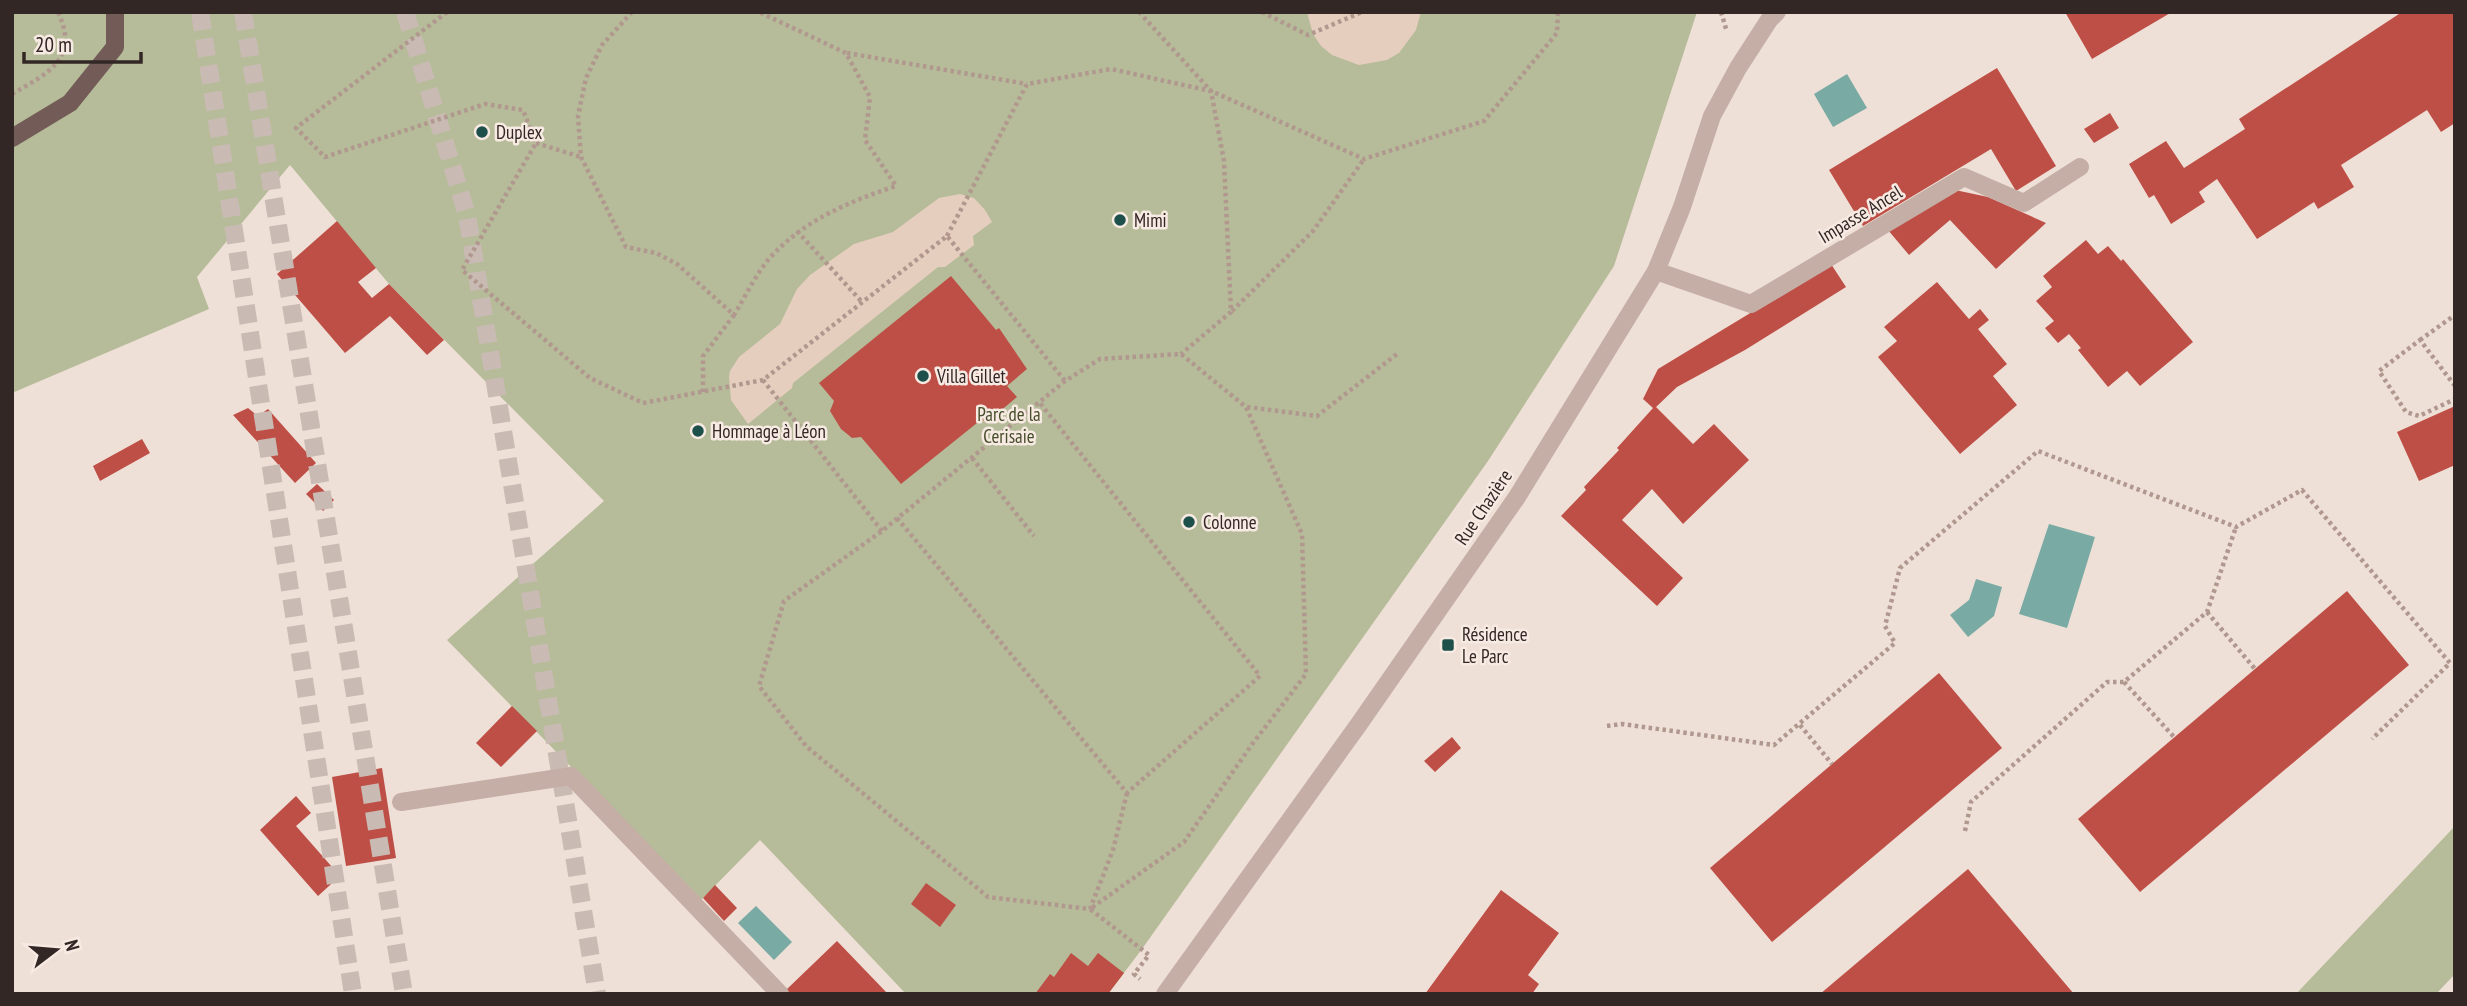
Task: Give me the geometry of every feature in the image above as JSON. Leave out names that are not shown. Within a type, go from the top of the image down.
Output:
[{"type":"main road","points":[[12,138],[70,103],[116,47],[115,12]]},
{"type":"street","name":"Rue Chazière","points":[[1165,994],[1359,724],[1517,497],[1656,271],[1682,207],[1712,116],[1738,68],[1777,12]]},
{"type":"street","name":"Impasse Ancel","points":[[1656,271],[1751,304],[1964,177],[2024,203],[2080,167]]},
{"type":"street","points":[[401,802],[570,775],[780,994]]},
{"type":"path","points":[[12,93],[50,72],[58,61],[64,50],[65,39],[64,25],[58,12]]},
{"type":"path","points":[[447,12],[296,128],[325,157],[485,104],[523,110],[536,143]]},
{"type":"path","points":[[632,12],[603,45],[586,78],[578,116],[581,157],[626,247],[656,253],[677,264],[734,315]]},
{"type":"path","points":[[759,12],[846,53],[1027,84],[1111,69],[1211,91],[1364,159]]},
{"type":"path","points":[[1139,12],[1211,91],[1224,161],[1231,312]]},
{"type":"path","points":[[1262,12],[1308,35],[1362,12]]},
{"type":"path","points":[[1141,979],[1134,974],[1149,955],[1090,909],[988,897],[806,746],[760,686],[784,601],[882,531],[1065,381],[1100,359],[1181,354],[1231,312],[1313,231],[1364,159],[1484,121],[1557,33],[1558,12]]},
{"type":"path","points":[[703,392],[703,356],[734,315],[766,262],[797,231],[849,202],[896,186],[865,140],[870,97],[846,53]]},
{"type":"path","points":[[536,143],[462,270],[590,378],[643,404],[763,380],[947,236],[1027,84]]},
{"type":"path","points":[[536,143],[581,157]]},
{"type":"path","points":[[797,231],[863,302]]},
{"type":"path","points":[[947,236],[1065,381]]},
{"type":"path","points":[[2455,315],[2379,371],[2406,412],[2419,416],[2455,399]]},
{"type":"path","points":[[2420,340],[2455,386]]},
{"type":"path","points":[[1090,909],[1184,842],[1252,743],[1306,674],[1303,534],[1246,407],[1181,354]]},
{"type":"path","points":[[1246,407],[1317,416],[1397,354]]},
{"type":"path","points":[[763,380],[882,531]]},
{"type":"path","points":[[1039,402],[1260,676],[1127,793],[1113,850],[1090,909]]},
{"type":"path","points":[[1607,726],[1622,724],[1774,745],[1895,643],[1885,626],[1900,568],[2038,451],[2236,527]]},
{"type":"path","points":[[972,457],[1034,536]]},
{"type":"path","points":[[1965,831],[1971,802],[2107,682],[2124,682],[2207,612],[2236,527],[2302,490],[2450,663],[2372,739]]},
{"type":"path","points":[[897,519],[1127,793]]},
{"type":"path","points":[[2207,612],[2255,669]]},
{"type":"path","points":[[2124,682],[2174,737]]},
{"type":"path","points":[[1800,725],[1832,764]]},
{"type":"green space","name":"Parc de la Cerisaie","points":[[12,12],[1697,12],[1614,266],[1488,461],[1108,994],[906,994],[760,840],[701,900],[447,640],[604,501],[389,284],[290,165],[197,277],[209,309],[12,393]]},
{"type":"green space","points":[[2455,826],[2455,974],[2436,994],[2296,994]]},
{"type":"shaded area","points":[[1307,12],[1421,12],[1416,30],[1399,53],[1387,60],[1359,65],[1332,55],[1321,46],[1313,34]]},
{"type":"shaded area","points":[[960,194],[974,198],[992,222],[973,236],[974,245],[945,267],[938,267],[793,383],[792,388],[748,424],[731,400],[730,371],[739,357],[780,324],[797,289],[810,275],[854,244],[893,232],[939,198]]},
{"type":"water","points":[[1847,74],[1867,108],[1833,127],[1814,94]]},
{"type":"water","points":[[2049,524],[2095,537],[2067,628],[2019,614]]},
{"type":"water","points":[[1976,579],[2002,587],[1994,616],[1968,637],[1950,615],[1969,600]]},
{"type":"water","points":[[756,906],[792,942],[774,960],[738,923]]},
{"type":"building","points":[[2065,12],[2172,12],[2092,59]]},
{"type":"building","points":[[2402,12],[2455,12],[2455,123],[2441,132],[2427,110],[2341,165],[2354,187],[2318,209],[2314,202],[2257,239],[2217,179],[2199,192],[2205,202],[2171,224],[2154,195],[2149,198],[2129,164],[2166,141],[2184,168],[2245,129],[2239,119]]},
{"type":"building","points":[[1997,68],[2056,166],[2016,191],[1991,149],[1863,226],[1829,170]]},
{"type":"building","points":[[2110,113],[2119,128],[2094,143],[2084,129]]},
{"type":"building","points":[[1955,190],[1988,197],[2046,223],[1996,269],[1950,220],[1909,255],[1888,230]]},
{"type":"building","points":[[337,221],[376,268],[358,282],[372,298],[389,284],[444,340],[427,355],[390,316],[345,353],[277,274]]},
{"type":"building","points":[[2086,240],[2098,254],[2108,246],[2121,261],[2123,259],[2193,342],[2140,386],[2127,371],[2108,387],[2078,350],[2081,348],[2069,334],[2058,343],[2045,328],[2054,321],[2036,301],[2052,287],[2043,276]]},
{"type":"building","points":[[1831,264],[1846,287],[1745,350],[1677,387],[1656,407],[1693,444],[1714,424],[1749,460],[1683,524],[1652,489],[1622,520],[1683,578],[1657,606],[1561,516],[1586,490],[1584,487],[1653,408],[1643,399],[1658,369]]},
{"type":"building","name":"Villa Gillet","points":[[951,276],[996,330],[999,328],[1027,369],[1007,386],[1017,397],[986,423],[982,419],[901,484],[861,437],[852,438],[841,429],[830,411],[834,401],[819,383]]},
{"type":"building","points":[[1937,282],[1969,319],[1980,309],[1989,320],[1978,329],[2007,364],[1993,376],[2017,405],[1960,454],[1878,357],[1897,341],[1884,327]]},
{"type":"building","points":[[2455,406],[2455,465],[2419,481],[2397,432]]},
{"type":"building","points":[[248,408],[258,416],[268,409],[316,463],[295,483],[233,415]]},
{"type":"building","points":[[142,439],[150,453],[100,481],[93,466]]},
{"type":"building","points":[[317,484],[334,500],[323,511],[306,494]]},
{"type":"building","points":[[2347,591],[2409,665],[2140,892],[2078,819]]},
{"type":"building","points":[[1939,673],[2002,748],[1772,942],[1710,868]]},
{"type":"building","points":[[512,706],[537,731],[501,767],[476,743]]},
{"type":"building","points":[[1452,737],[1461,748],[1435,772],[1424,761]]},
{"type":"building","points":[[382,768],[396,858],[346,866],[332,777]]},
{"type":"building","points":[[296,796],[311,813],[296,826],[340,876],[318,896],[260,830]]},
{"type":"building","points":[[1968,869],[2074,994],[1820,994]]},
{"type":"building","points":[[926,883],[956,905],[940,927],[911,904]]},
{"type":"building","points":[[715,885],[737,908],[724,921],[703,898]]},
{"type":"building","points":[[1501,890],[1559,933],[1528,975],[1539,984],[1532,994],[1425,994]]},
{"type":"building","points":[[837,941],[888,994],[790,994],[786,990]]},
{"type":"building","points":[[1071,953],[1088,966],[1098,953],[1124,973],[1108,994],[1035,994],[1050,974],[1054,977]]},
{"type":"tunnel","points":[[200,12],[353,994]]},
{"type":"tunnel","points":[[243,12],[404,994]]},
{"type":"tunnel","points":[[405,12],[467,215],[597,994]]},
{"type":"place","name":"Duplex","points":[[482,132]]},
{"type":"place","name":"Mimi","points":[[1120,220]]},
{"type":"place","name":"Villa Gillet","points":[[923,376]]},
{"type":"place","name":"Hommage à Léon","points":[[698,431]]},
{"type":"place","name":"Colonne","points":[[1189,522]]},
{"type":"place","name":"Résidence Le Parc","points":[[1448,645]]}]
